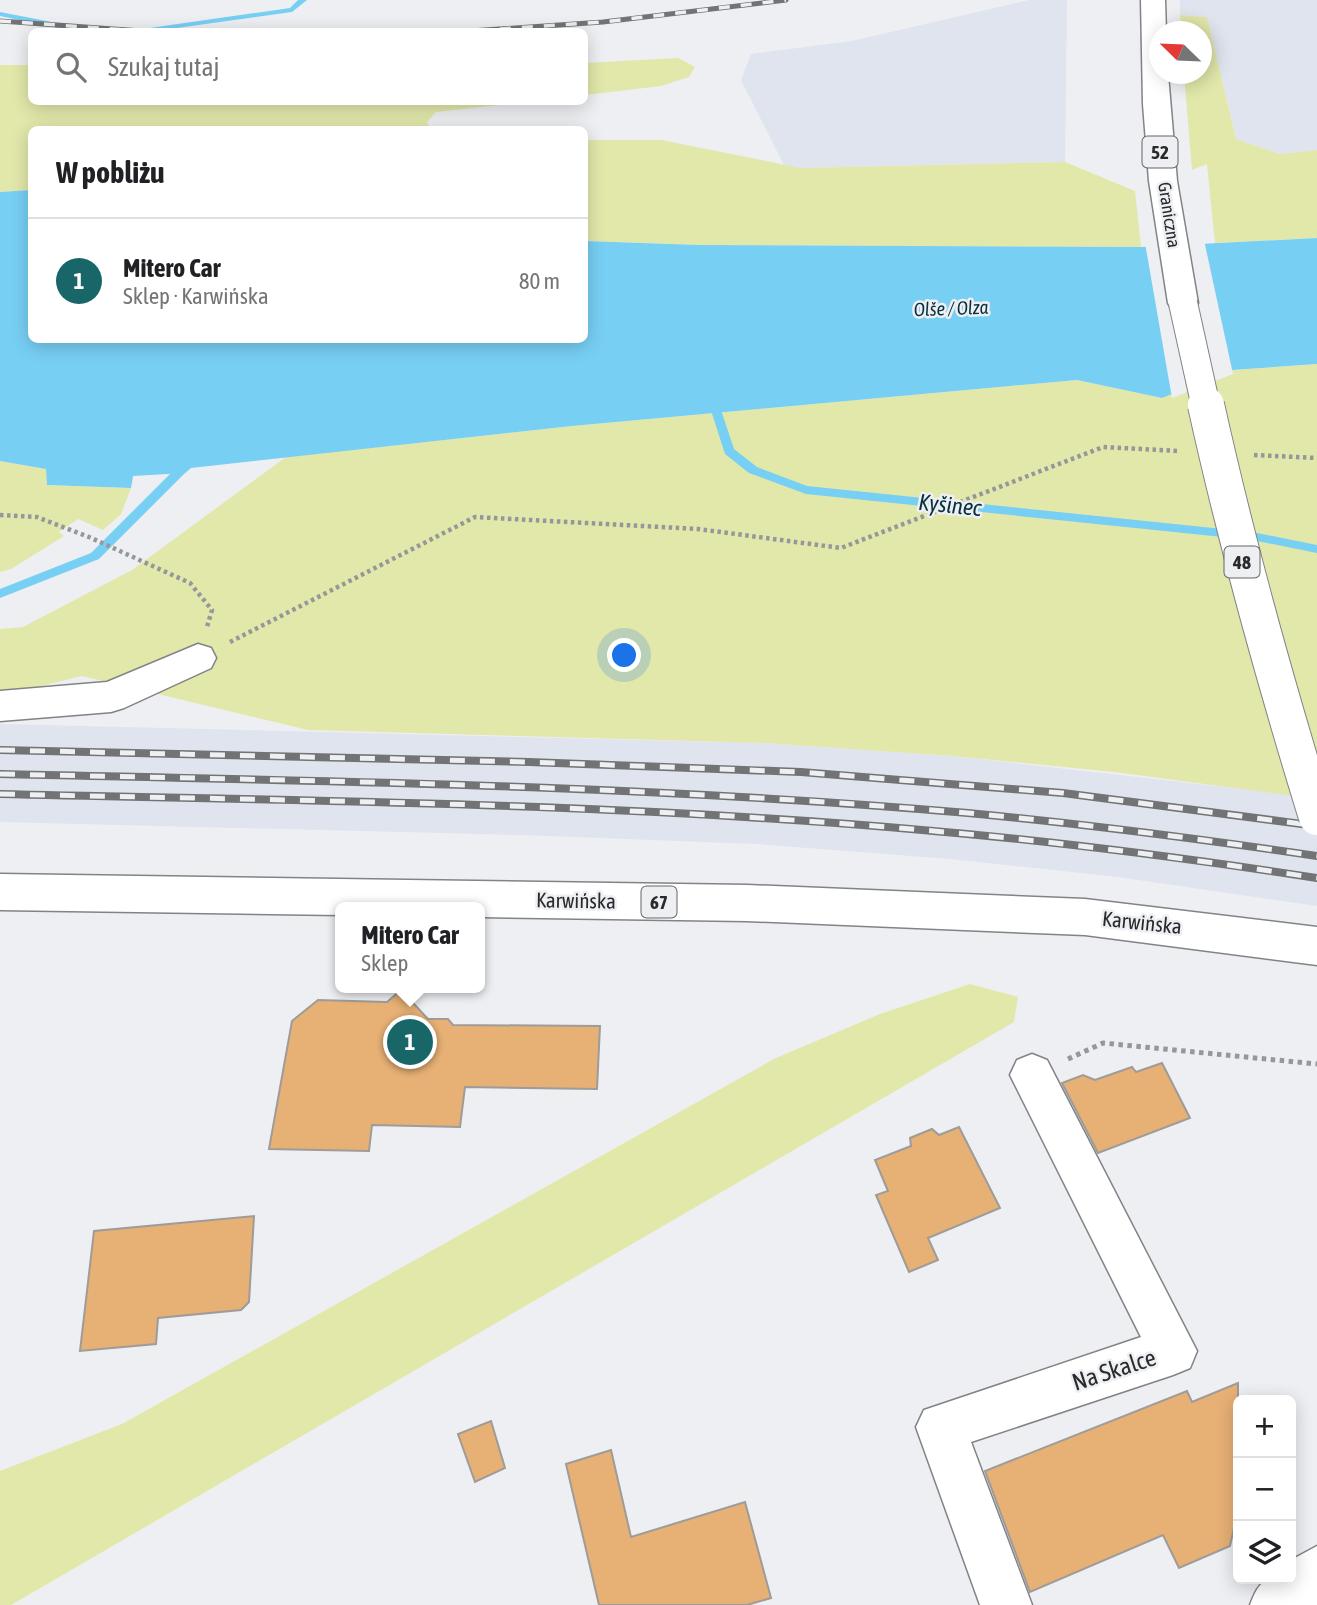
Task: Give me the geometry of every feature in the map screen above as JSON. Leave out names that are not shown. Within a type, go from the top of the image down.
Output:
[{"type":"main road","name":"Graniczna","points":[[1153,0],[1156,104],[1163,181],[1183,303]]},
{"type":"main road","name":"48","points":[[1183,303],[1239,551],[1267,656],[1317,817]]},
{"type":"main road","points":[[0,706],[111,697],[198,658]]},
{"type":"main road","name":"Karwińska","points":[[0,892],[801,905],[1085,917],[1317,946]]},
{"type":"main road","name":"Na Skalce","points":[[1006,1605],[941,1427],[1173,1350],[1032,1075]]},
{"type":"main road","points":[[1276,1605],[1317,1572]]},
{"type":"path","points":[[198,658],[475,517],[698,528],[841,548],[1103,447],[1183,451]]},
{"type":"path","points":[[1250,455],[1317,458]]},
{"type":"path","points":[[0,515],[37,517],[89,537],[190,583],[212,610],[198,658]]},
{"type":"path","points":[[1032,1075],[1103,1043],[1317,1064]]},
{"type":"shaded area","points":[[1029,0],[1067,0],[1065,162],[801,168],[784,165],[741,80],[751,54],[852,41]]},
{"type":"shaded area","points":[[1180,0],[1317,0],[1317,150],[1280,154],[1236,139],[1212,38],[1212,21],[1208,21],[1207,17],[1180,15]]},
{"type":"shaded area","points":[[0,724],[764,743],[953,756],[1278,793],[1317,799],[1317,906],[1118,877],[950,859],[757,844],[522,835],[0,822]]},
{"type":"green space","points":[[1180,15],[1207,17],[1208,21],[1180,21]]},
{"type":"green space","points":[[1212,38],[1236,139],[1280,154],[1317,150],[1317,238],[1215,243],[1207,164],[1192,170],[1185,84],[1212,84]]},
{"type":"green space","points":[[678,58],[695,67],[689,77],[661,86],[588,95],[588,63]]},
{"type":"green space","points":[[0,65],[28,65],[28,105],[499,105],[436,112],[427,122],[429,126],[28,126],[28,190],[0,192]]},
{"type":"green space","points":[[588,140],[661,140],[801,168],[1065,162],[1135,191],[1141,247],[699,245],[588,241]]},
{"type":"green space","points":[[1317,364],[1317,799],[1114,772],[953,756],[764,743],[308,730],[82,676],[0,696],[0,629],[23,627],[132,570],[286,457],[572,426],[1077,380],[1162,398],[1232,370]]},
{"type":"green space","points":[[0,461],[47,469],[47,485],[131,488],[121,514],[103,530],[78,519],[59,532],[64,536],[11,569],[0,572]]},
{"type":"green space","points":[[970,984],[1018,997],[1014,1022],[11,1605],[0,1605],[0,1471],[122,1424],[776,1058],[880,1014]]},
{"type":"water","name":"Olše / Olza","points":[[28,190],[28,343],[588,343],[588,241],[699,245],[1141,247],[1317,238],[1317,364],[1232,370],[1162,398],[1077,380],[572,426],[191,468],[185,473],[133,476],[131,488],[47,485],[46,469],[0,461],[0,192]]},
{"type":"pier","points":[[1204,240],[1233,374],[1172,398],[1145,243]]},
{"type":"building","points":[[398,993],[404,993],[428,1019],[448,1019],[453,1025],[600,1026],[597,1089],[465,1087],[460,1127],[372,1125],[369,1151],[269,1149],[292,1021],[318,1000],[387,1002]]},
{"type":"building","points":[[1162,1063],[1190,1118],[1098,1153],[1062,1083],[1083,1075],[1095,1080],[1132,1067],[1136,1072]]},
{"type":"building","points":[[959,1127],[1000,1208],[928,1238],[938,1260],[909,1272],[876,1195],[888,1191],[875,1160],[911,1146],[910,1138],[932,1129],[939,1135]]},
{"type":"building","points":[[254,1216],[249,1302],[241,1310],[158,1318],[156,1344],[80,1351],[94,1231]]},
{"type":"building","points":[[1238,1383],[1238,1395],[1233,1395],[1233,1532],[1230,1546],[1179,1568],[1163,1535],[1030,1592],[985,1471],[1187,1391],[1192,1402]]},
{"type":"building","points":[[491,1421],[505,1468],[475,1482],[458,1434]]},
{"type":"building","points":[[611,1450],[631,1537],[745,1502],[771,1598],[747,1605],[599,1605],[566,1464]]},
{"type":"waterway","points":[[156,28],[292,10],[303,0]]},
{"type":"waterway","points":[[0,14],[72,28]]},
{"type":"waterway","name":"Kyšinec","points":[[712,398],[729,451],[753,470],[806,490],[1252,536],[1317,549]]},
{"type":"waterway","points":[[0,594],[95,556],[188,463]]},
{"type":"railway","points":[[515,28],[603,22],[786,0]]},
{"type":"railway","points":[[0,21],[99,28]]},
{"type":"railway","points":[[0,750],[529,762],[801,772],[1063,793],[1317,826]]},
{"type":"railway","points":[[0,774],[484,786],[726,796],[968,813],[1317,856]]},
{"type":"railway","points":[[0,794],[461,804],[807,821],[1070,845],[1317,878]]},
{"type":"place","name":"Mitero Car","points":[[410,1042]]}]
